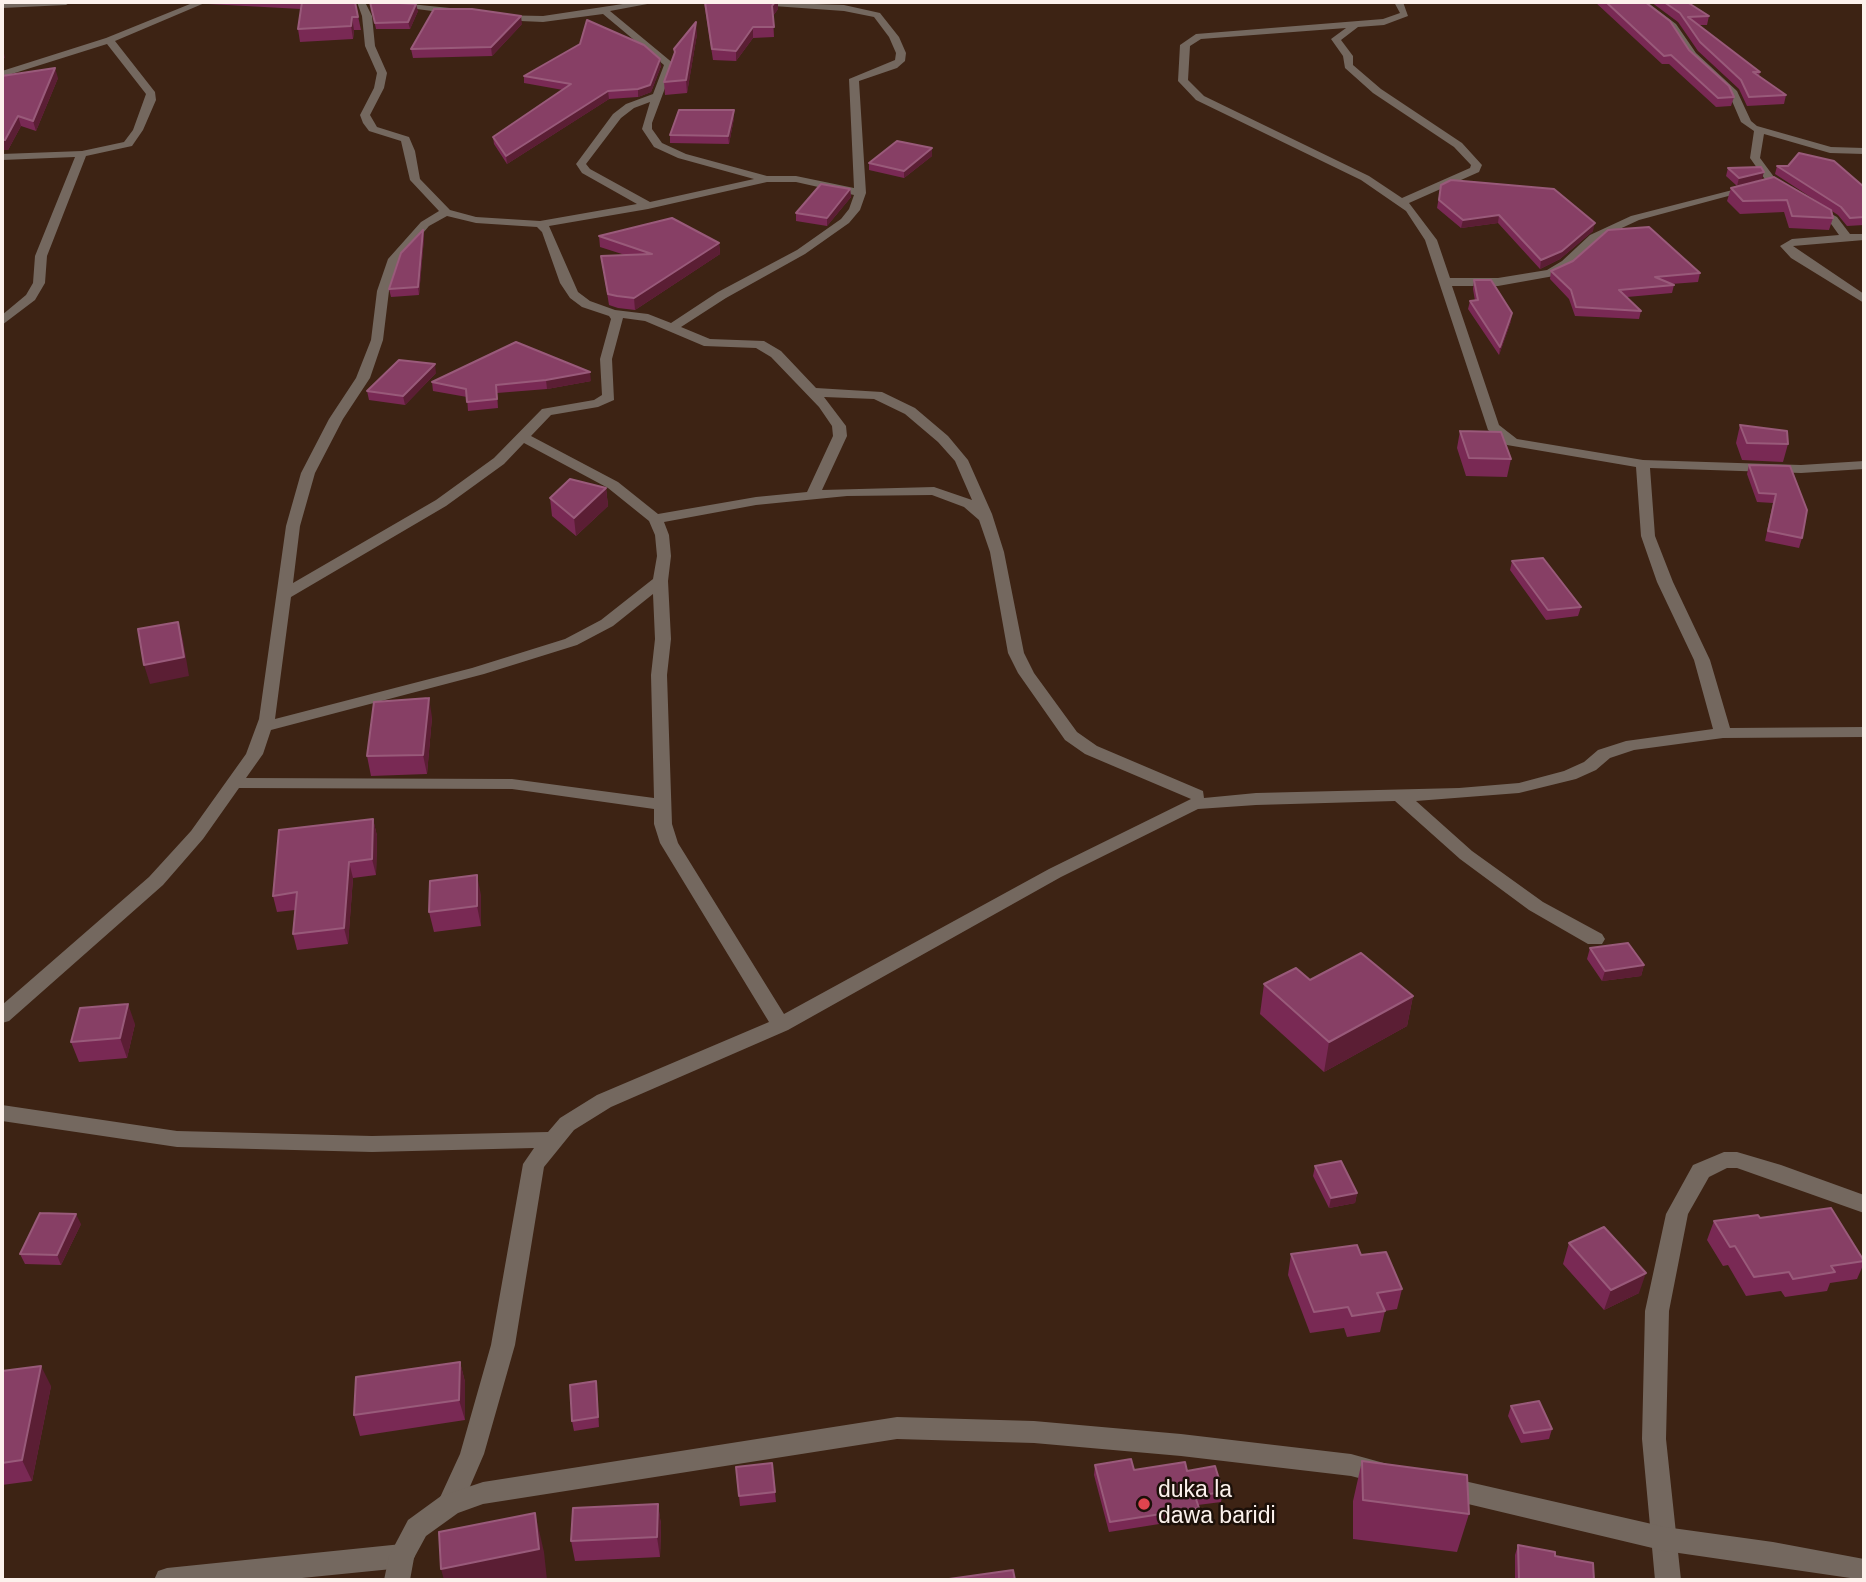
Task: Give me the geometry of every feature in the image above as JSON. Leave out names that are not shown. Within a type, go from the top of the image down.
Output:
[{"type":"street","points":[[2,4],[66,2]]},
{"type":"street","points":[[2,74],[109,40],[202,2]]},
{"type":"street","points":[[373,2],[362,2],[367,16],[370,46],[382,73],[379,88],[365,115],[373,129],[405,139],[415,180],[446,212],[476,220],[540,223],[648,206],[767,179],[796,179],[860,193]]},
{"type":"street","points":[[384,2],[543,19],[654,2]]},
{"type":"street","points":[[672,328],[825,237],[854,210],[860,193],[853,84],[856,78],[894,66],[900,61],[901,53],[894,37],[884,21],[870,12],[759,2]]},
{"type":"street","points":[[1399,2],[1405,14],[1400,18],[1353,26],[1199,36],[1185,44],[1183,81],[1200,97],[1354,172],[1403,202],[1432,240],[1493,427],[1512,442],[1524,445],[1643,464],[1801,469],[1864,465]]},
{"type":"street","points":[[1642,2],[1673,26],[1692,55],[1733,93],[1749,126],[1830,150],[1864,151]]},
{"type":"street","points":[[596,10],[605,11],[669,64],[669,70],[650,109],[647,130],[658,145],[682,156],[767,179]]},
{"type":"street","points":[[1353,26],[1336,39],[1348,56],[1348,66],[1377,91],[1458,145],[1477,165],[1475,170],[1403,202]]},
{"type":"street","points":[[2,157],[82,154],[128,144],[151,100],[151,93],[109,40]]},
{"type":"street","points":[[648,206],[586,171],[581,164],[594,142],[617,116],[630,106],[656,96]]},
{"type":"street","points":[[1759,131],[1755,158],[1773,183],[1833,219],[1847,238]]},
{"type":"street","points":[[2,321],[31,297],[39,283],[41,256],[82,154]]},
{"type":"street","points":[[1445,282],[1498,282],[1550,272],[1566,264],[1594,237],[1635,218],[1773,183]]},
{"type":"street","points":[[2,1016],[156,881],[197,835],[254,754],[264,727],[274,684],[293,526],[308,473],[336,419],[363,378],[377,340],[387,273],[412,237],[446,212]]},
{"type":"street","points":[[540,223],[547,231],[566,283],[574,295],[586,303],[613,313],[648,318],[708,343],[749,343],[767,347],[813,392],[836,419],[840,436],[813,494]]},
{"type":"street","points":[[1864,237],[1792,242],[1786,246],[1795,256],[1864,299]]},
{"type":"street","points":[[283,595],[441,503],[525,438],[535,422],[547,412],[608,398],[606,359],[617,319],[613,313]]},
{"type":"street","points":[[813,392],[877,395],[910,411],[943,439],[961,460],[998,552],[1016,653],[1052,712],[1071,736],[1091,750],[1197,795]]},
{"type":"street","points":[[525,438],[613,485],[655,519],[662,535],[664,556],[660,582],[663,824],[669,843],[781,1025]]},
{"type":"street","points":[[1643,464],[1648,536],[1665,582],[1702,660],[1723,733]]},
{"type":"street","points":[[655,519],[813,494],[934,491],[969,504],[986,518]]},
{"type":"street","points":[[264,727],[488,668],[571,642],[607,623],[660,582]]},
{"type":"street","points":[[450,1504],[472,1454],[503,1345],[534,1164],[551,1140],[567,1124],[604,1101],[781,1025],[1055,873],[1194,804],[1282,798],[1460,794],[1547,783],[1590,766],[1618,747],[1723,733],[1864,732]]},
{"type":"street","points":[[236,783],[512,784],[662,805]]},
{"type":"street","points":[[1400,796],[1496,877],[1536,906],[1595,939]]},
{"type":"street","points":[[2,1113],[177,1139],[372,1144],[551,1140]]},
{"type":"street","points":[[1668,1580],[1654,1439],[1657,1311],[1677,1214],[1701,1171],[1724,1160],[1737,1160],[1864,1204]]},
{"type":"street","points":[[167,1580],[399,1568],[417,1528],[450,1504],[483,1493],[897,1428],[1034,1432],[1181,1445],[1351,1465],[1665,1539],[1773,1554],[1864,1571]]},
{"type":"building","points":[[302,2],[355,2],[358,17],[352,17],[351,26],[298,29]]},
{"type":"building","points":[[370,2],[416,4],[408,22],[375,23]]},
{"type":"building","points":[[705,2],[775,2],[772,6],[774,27],[753,27],[736,51],[712,49]]},
{"type":"building","points":[[1606,2],[1645,2],[1670,21],[1689,50],[1729,86],[1734,97],[1718,98],[1671,55],[1664,56]]},
{"type":"building","points":[[1664,2],[1687,2],[1709,16],[1688,17],[1760,72],[1753,72],[1786,95],[1749,97],[1741,80],[1700,42],[1680,13]]},
{"type":"building","points":[[434,9],[472,9],[521,16],[491,47],[411,49]]},
{"type":"building","points":[[587,20],[644,45],[660,59],[650,85],[638,89],[608,91],[506,156],[493,137],[571,84],[524,76],[580,44]]},
{"type":"building","points":[[696,22],[686,80],[664,82],[674,49]]},
{"type":"building","points":[[55,68],[33,121],[18,116],[5,140],[2,140],[2,76]]},
{"type":"building","points":[[679,110],[734,110],[728,136],[670,135]]},
{"type":"building","points":[[897,141],[932,148],[904,171],[869,163]]},
{"type":"building","points":[[1799,153],[1834,161],[1864,187],[1864,217],[1850,218],[1841,207],[1777,166],[1788,166]]},
{"type":"building","points":[[1761,167],[1764,172],[1739,178],[1728,168]]},
{"type":"building","points":[[1774,177],[1831,210],[1833,218],[1792,216],[1787,200],[1743,201],[1731,188]]},
{"type":"building","points":[[1451,180],[1554,189],[1595,223],[1562,251],[1541,260],[1499,215],[1463,220],[1439,200],[1441,185]]},
{"type":"building","points":[[821,184],[850,189],[827,218],[796,213]]},
{"type":"building","points":[[672,218],[719,243],[634,298],[608,294],[601,256],[652,254],[599,236]]},
{"type":"building","points":[[1649,227],[1700,273],[1655,277],[1674,285],[1619,290],[1641,311],[1576,307],[1571,290],[1551,271],[1573,261],[1608,230]]},
{"type":"building","points":[[423,230],[418,287],[389,289],[401,253]]},
{"type":"building","points":[[1474,280],[1491,280],[1512,313],[1500,347],[1470,301],[1478,300]]},
{"type":"building","points":[[516,342],[590,372],[496,385],[497,399],[467,402],[466,389],[432,382]]},
{"type":"building","points":[[399,360],[435,364],[403,396],[367,391]]},
{"type":"building","points":[[1740,425],[1787,431],[1788,444],[1747,443]]},
{"type":"building","points":[[1460,431],[1501,432],[1511,459],[1469,458]]},
{"type":"building","points":[[1749,465],[1790,466],[1807,510],[1802,538],[1768,531],[1776,494],[1759,493]]},
{"type":"building","points":[[570,479],[606,488],[574,518],[550,498]]},
{"type":"building","points":[[1543,558],[1581,607],[1548,610],[1512,561]]},
{"type":"building","points":[[178,622],[184,657],[144,665],[138,629]]},
{"type":"building","points":[[429,698],[423,755],[367,756],[374,702]]},
{"type":"building","points":[[373,819],[372,859],[349,862],[344,928],[293,934],[297,892],[273,896],[279,830]]},
{"type":"building","points":[[477,875],[477,906],[429,912],[430,881]]},
{"type":"building","points":[[1628,943],[1644,965],[1605,971],[1590,948]]},
{"type":"building","points":[[1361,953],[1413,996],[1329,1042],[1264,984],[1296,968],[1310,980]]},
{"type":"building","points":[[128,1004],[120,1038],[71,1042],[80,1008]]},
{"type":"building","points":[[1341,1161],[1357,1193],[1331,1198],[1315,1166]]},
{"type":"building","points":[[1831,1208],[1864,1261],[1831,1266],[1835,1272],[1793,1279],[1789,1272],[1754,1277],[1735,1246],[1730,1247],[1714,1221],[1758,1215],[1760,1218]]},
{"type":"building","points":[[40,1213],[76,1214],[57,1255],[20,1254]]},
{"type":"building","points":[[1604,1227],[1646,1273],[1611,1290],[1569,1243]]},
{"type":"building","points":[[1357,1245],[1361,1255],[1386,1252],[1402,1289],[1377,1293],[1385,1311],[1352,1316],[1348,1307],[1314,1312],[1291,1254]]},
{"type":"building","points":[[460,1362],[459,1400],[354,1415],[356,1377]]},
{"type":"building","points":[[41,1366],[22,1460],[2,1463],[2,1371]]},
{"type":"building","points":[[596,1381],[598,1417],[572,1421],[570,1385]]},
{"type":"building","points":[[1539,1401],[1552,1429],[1524,1433],[1511,1406]]},
{"type":"building","points":[[1131,1459],[1134,1470],[1185,1462],[1187,1471],[1215,1466],[1223,1492],[1195,1496],[1199,1508],[1110,1522],[1095,1465]]},
{"type":"building","points":[[1362,1461],[1467,1475],[1469,1514],[1363,1500]]},
{"type":"building","points":[[772,1463],[775,1492],[739,1496],[736,1467]]},
{"type":"building","points":[[658,1504],[657,1537],[571,1541],[573,1508]]},
{"type":"building","points":[[535,1513],[539,1549],[441,1569],[439,1532]]},
{"type":"building","points":[[1518,1545],[1593,1563],[1594,1580],[1519,1580]]},
{"type":"building","points":[[1013,1570],[1015,1580],[942,1580]]},
{"type":"place","name":"duka la dawa baridi","points":[[1144,1504]]}]
